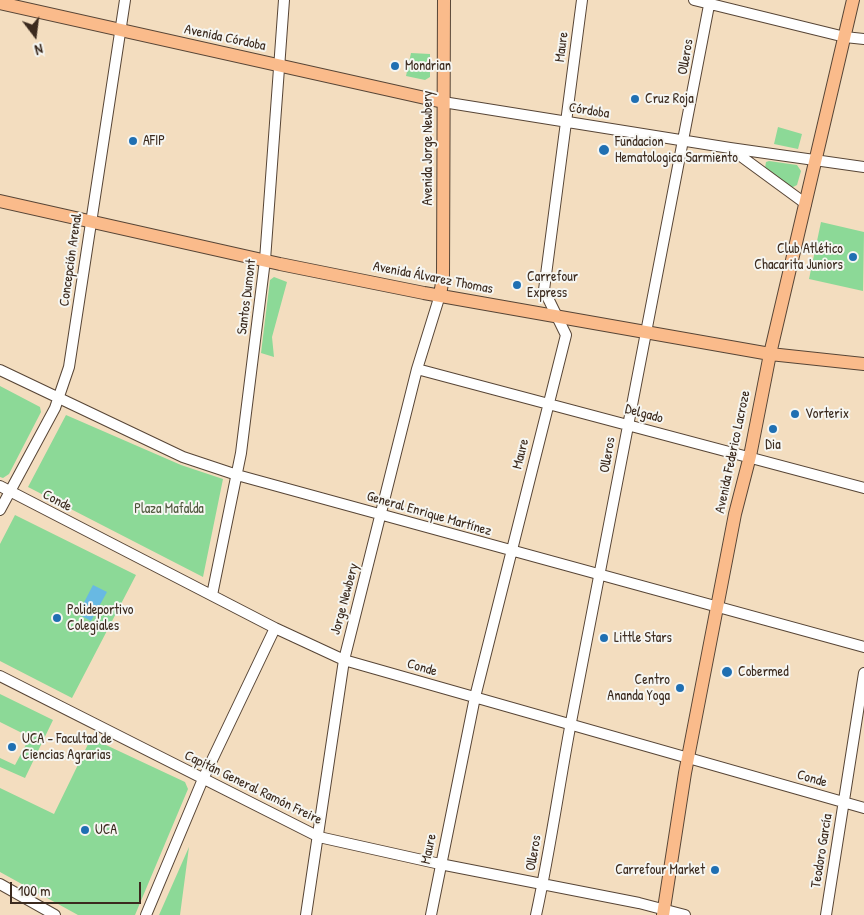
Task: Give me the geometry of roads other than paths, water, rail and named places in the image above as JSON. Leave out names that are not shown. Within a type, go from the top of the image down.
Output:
[{"type":"main road","name":"Avenida Jorge Newbery","points":[[440,295],[443,277],[444,0]]},
{"type":"main road","name":"Avenida Federico Lacroze","points":[[664,912],[688,758],[735,514],[750,456],[770,354],[853,0]]},
{"type":"main road","name":"Avenida Córdoba","points":[[0,4],[443,102]]},
{"type":"main road","name":"Avenida Álvarez Thomas","points":[[0,201],[266,260],[440,295],[644,333],[770,354],[864,364]]},
{"type":"street","name":"Concepción Arenal","points":[[0,510],[59,397],[69,367],[125,0]]},
{"type":"street","name":"Santos Dumont","points":[[212,595],[238,475],[266,260],[284,0]]},
{"type":"street","name":"Maure","points":[[431,915],[475,697],[566,335],[544,290],[582,0]]},
{"type":"street","points":[[694,0],[710,2],[845,37],[864,39]]},
{"type":"street","name":"Olleros","points":[[536,915],[571,724],[602,575],[644,333],[710,2]]},
{"type":"street","name":"Córdoba","points":[[443,102],[730,148],[864,166]]},
{"type":"street","name":"Córdoba","points":[[730,148],[806,204]]},
{"type":"street","name":"Jorge Newbery","points":[[306,915],[344,660],[417,368],[440,295]]},
{"type":"street","name":"Delgado","points":[[417,368],[864,488]]},
{"type":"street","name":"General Enrique Martínez","points":[[0,370],[183,457],[238,475],[864,647]]},
{"type":"street","name":"Conde","points":[[0,486],[275,628],[344,660],[864,808]]},
{"type":"street","points":[[146,915],[203,779],[275,628]]},
{"type":"street","name":"Teodoro García","points":[[826,915],[864,673]]},
{"type":"street","name":"Capitán General Ramón Freire","points":[[0,676],[319,837],[685,915]]},
{"type":"street","points":[[0,884],[55,915]]},
{"type":"water","points":[[93,585],[107,592],[91,621],[78,614]]},
{"type":"place","name":"Mondrian","points":[[395,66]]},
{"type":"place","name":"Cruz Roja","points":[[635,99]]},
{"type":"place","name":"AFIP","points":[[133,141]]},
{"type":"place","name":"Fundacion Hematologica Sarmiento","points":[[604,150]]},
{"type":"place","name":"Club Atlético Chacarita Juniors","points":[[853,257]]},
{"type":"place","name":"Carrefour Express","points":[[517,285]]},
{"type":"place","name":"Vorterix","points":[[795,414]]},
{"type":"place","name":"Dia","points":[[773,429]]},
{"type":"place","name":"Polideportivo Colegiales","points":[[57,618]]},
{"type":"place","name":"Little Stars","points":[[604,638]]},
{"type":"place","name":"Cobermed","points":[[727,672]]},
{"type":"place","name":"Centro Ananda Yoga","points":[[680,688]]},
{"type":"place","name":"UCA - Facultad de Ciencias Agrarias","points":[[12,747]]},
{"type":"place","name":"UCA","points":[[85,830]]},
{"type":"place","name":"Carrefour Market","points":[[715,870]]},
{"type":"park label","name":"Plaza Mafalda","points":[[169,509]]}]
